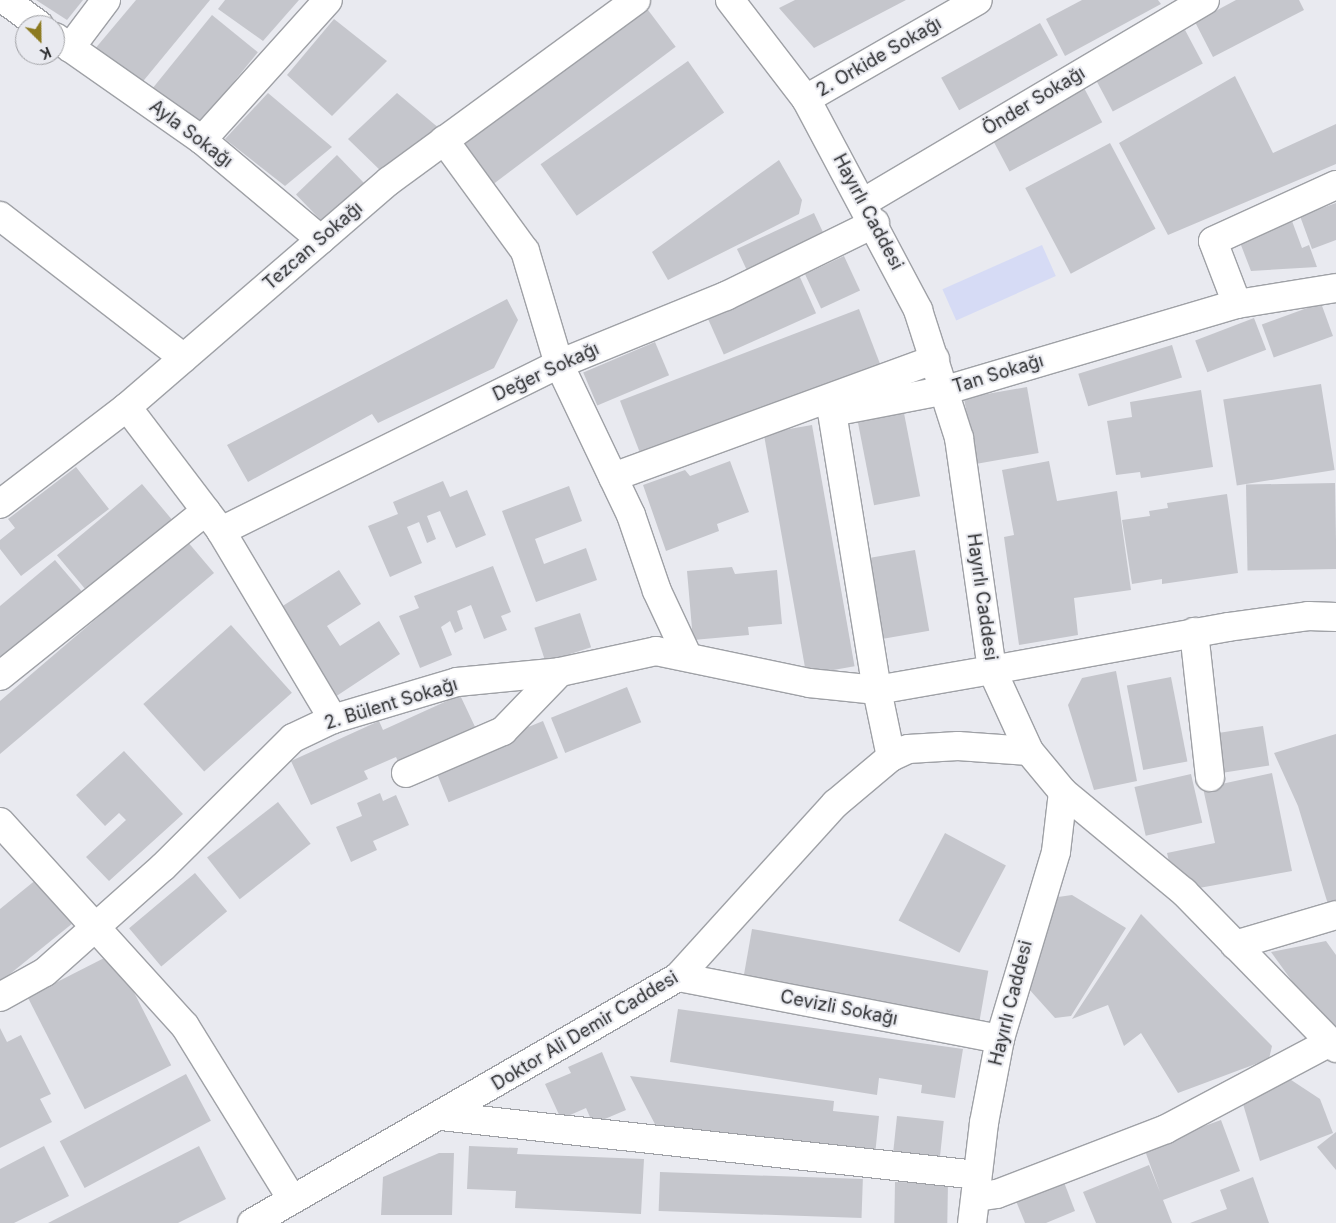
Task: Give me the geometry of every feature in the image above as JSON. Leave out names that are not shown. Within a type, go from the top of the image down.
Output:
[{"type":"street","points":[[5,0],[25,15]]},
{"type":"street","points":[[65,39],[106,0]]},
{"type":"street","points":[[202,140],[328,0]]},
{"type":"street","name":"Tezcan Sokağı","points":[[4,495],[127,407],[321,240],[444,140],[636,0]]},
{"type":"street","name":"Hayırlı Caddesi","points":[[730,0],[806,99],[869,212],[918,310],[946,390],[959,438],[992,670],[1029,751],[1063,792],[1056,852],[1000,1039],[975,1198]]},
{"type":"street","name":"2. Orkide Sokağı","points":[[806,99],[978,0]]},
{"type":"street","name":"Önder Sokağı","points":[[869,212],[1205,0]]},
{"type":"street","name":"Ayla Sokağı","points":[[65,44],[202,140],[321,240]]},
{"type":"street","points":[[444,140],[525,250],[559,364],[613,477],[687,654]]},
{"type":"street","points":[[1237,304],[1213,241],[1336,185]]},
{"type":"street","name":"Değer Sokağı","points":[[0,676],[213,521],[559,364],[726,296],[869,212]]},
{"type":"street","points":[[0,216],[184,358]]},
{"type":"street","name":"Tan Sokağı","points":[[877,690],[832,412],[946,390],[1237,304],[1336,288]]},
{"type":"street","points":[[613,477],[935,359]]},
{"type":"street","points":[[127,407],[213,521],[333,719]]},
{"type":"street","name":"2. Bülent Sokağı","points":[[0,997],[45,972],[97,925],[293,738],[333,719],[457,682],[560,672],[656,652],[687,654],[809,683],[877,690],[1194,632],[1334,625]]},
{"type":"street","points":[[1194,632],[1210,777]]},
{"type":"street","points":[[406,773],[503,731],[560,672]]},
{"type":"street","points":[[877,690],[891,757],[908,750],[958,746],[1029,751]]},
{"type":"street","name":"Doktor Ali Demir Caddesi","points":[[252,1223],[441,1116],[678,977],[835,804],[891,757]]},
{"type":"street","points":[[441,1116],[975,1198],[997,1194],[1166,1129],[1333,1045],[1184,892],[1063,792]]},
{"type":"street","points":[[0,822],[97,925],[185,1026],[292,1199]]},
{"type":"street","points":[[1236,945],[1336,915]]},
{"type":"street","name":"Cevizli Sokağı","points":[[678,977],[1000,1039]]},
{"type":"shaded area","points":[[1042,245],[1056,276],[956,320],[942,289]]},
{"type":"building","points":[[36,0],[83,0],[67,20],[65,15],[59,15]]},
{"type":"building","points":[[136,0],[210,0],[140,85],[94,50]]},
{"type":"building","points":[[225,0],[299,0],[263,41],[218,9]]},
{"type":"building","points":[[795,0],[906,0],[814,48],[779,8]]},
{"type":"building","points":[[1082,0],[1158,0],[1161,4],[1065,56],[1046,19]]},
{"type":"building","points":[[1236,0],[1299,0],[1304,10],[1213,57],[1195,22]]},
{"type":"building","points":[[642,2],[676,47],[486,189],[453,145]]},
{"type":"building","points":[[212,15],[258,52],[198,126],[152,89]]},
{"type":"building","points":[[334,19],[387,61],[332,116],[287,75]]},
{"type":"building","points":[[1040,23],[1058,55],[959,110],[941,78]]},
{"type":"building","points":[[1185,30],[1203,64],[1113,111],[1095,78]]},
{"type":"building","points":[[688,61],[724,113],[577,216],[541,164]]},
{"type":"building","points":[[1235,76],[1273,153],[1336,124],[1336,164],[1168,235],[1119,143]]},
{"type":"building","points":[[1083,86],[1102,122],[1010,171],[990,135]]},
{"type":"building","points":[[268,93],[332,147],[285,186],[225,139]]},
{"type":"building","points":[[397,93],[440,129],[384,174],[348,139]]},
{"type":"building","points":[[1110,143],[1156,229],[1071,274],[1025,188]]},
{"type":"building","points":[[337,155],[366,185],[325,225],[296,195]]},
{"type":"building","points":[[779,160],[802,200],[799,214],[668,280],[652,252]]},
{"type":"building","points":[[1336,203],[1336,240],[1312,249],[1300,216]]},
{"type":"building","points":[[814,213],[827,241],[750,277],[737,249]]},
{"type":"building","points":[[1292,221],[1302,248],[1309,245],[1317,267],[1251,271],[1239,240]]},
{"type":"building","points":[[844,256],[860,290],[821,309],[805,274]]},
{"type":"building","points":[[799,275],[816,313],[724,354],[707,316]]},
{"type":"building","points":[[507,299],[518,320],[494,368],[378,423],[372,414],[248,482],[227,445]]},
{"type":"building","points":[[1321,303],[1333,336],[1274,357],[1262,325]]},
{"type":"building","points":[[859,309],[881,366],[642,458],[620,401]]},
{"type":"building","points":[[1254,318],[1266,350],[1207,372],[1195,341]]},
{"type":"building","points":[[655,342],[669,375],[597,406],[583,372]]},
{"type":"building","points":[[1172,345],[1182,378],[1088,406],[1078,374]]},
{"type":"building","points":[[1321,384],[1335,470],[1237,485],[1223,399]]},
{"type":"building","points":[[1027,387],[1039,453],[976,464],[964,398]]},
{"type":"building","points":[[1201,390],[1213,467],[1141,478],[1140,472],[1116,475],[1107,421],[1132,417],[1130,402]]},
{"type":"building","points":[[903,408],[920,496],[874,505],[857,417]]},
{"type":"building","points":[[812,425],[855,666],[806,675],[764,434]]},
{"type":"building","points":[[730,461],[749,512],[717,524],[719,531],[666,551],[643,485],[685,470],[690,476]]},
{"type":"building","points":[[1049,461],[1057,501],[1117,491],[1131,590],[1074,598],[1078,635],[1019,645],[1004,537],[1014,535],[1002,470]]},
{"type":"building","points":[[76,467],[109,509],[21,576],[0,549],[0,540],[15,528],[8,519]]},
{"type":"building","points":[[443,481],[450,497],[467,490],[486,535],[456,548],[440,511],[427,516],[436,539],[427,543],[419,522],[407,527],[422,563],[390,577],[368,526],[398,514],[393,502]]},
{"type":"building","points":[[1335,483],[1336,569],[1248,571],[1246,485]]},
{"type":"building","points":[[142,484],[174,522],[89,594],[57,555]]},
{"type":"building","points":[[569,486],[582,521],[535,539],[544,564],[586,548],[597,580],[536,602],[502,511]]},
{"type":"building","points":[[1227,494],[1238,573],[1162,584],[1162,579],[1132,584],[1122,520],[1150,516],[1149,511],[1168,508],[1167,503]]},
{"type":"building","points":[[187,541],[214,573],[0,754],[0,701]]},
{"type":"building","points":[[915,550],[929,631],[879,640],[865,559]]},
{"type":"building","points":[[55,560],[85,595],[0,665],[0,606]]},
{"type":"building","points":[[493,566],[511,612],[501,616],[507,630],[484,639],[471,605],[457,611],[463,629],[455,633],[450,621],[441,627],[452,655],[420,668],[399,616],[419,608],[414,596]]},
{"type":"building","points":[[732,567],[735,574],[777,570],[782,624],[748,627],[749,635],[693,640],[687,571]]},
{"type":"building","points":[[339,570],[361,604],[327,626],[340,646],[379,621],[400,654],[335,697],[278,609]]},
{"type":"building","points":[[580,613],[591,647],[545,662],[534,628]]},
{"type":"building","points":[[231,625],[292,693],[204,772],[143,704]]},
{"type":"building","points":[[1116,671],[1137,781],[1094,790],[1068,705],[1082,678]]},
{"type":"building","points":[[1171,677],[1187,761],[1143,770],[1127,686]]},
{"type":"building","points":[[627,687],[641,722],[565,753],[551,718]]},
{"type":"building","points":[[460,695],[477,731],[400,766],[396,757],[364,771],[368,779],[311,805],[291,761],[379,721],[383,730]]},
{"type":"building","points":[[543,721],[558,758],[449,802],[434,765]]},
{"type":"building","points":[[1263,726],[1269,766],[1223,773],[1217,733]]},
{"type":"building","points":[[1336,734],[1336,910],[1330,911],[1298,806],[1274,753]]},
{"type":"building","points":[[124,751],[183,814],[109,881],[86,857],[126,820],[119,813],[105,826],[76,795]]},
{"type":"building","points":[[1272,773],[1292,871],[1188,890],[1173,879],[1167,853],[1215,843],[1203,788]]},
{"type":"building","points":[[1191,774],[1202,823],[1146,836],[1134,787]]},
{"type":"building","points":[[380,793],[383,801],[396,795],[409,825],[373,841],[377,850],[351,862],[336,827],[362,816],[357,803]]},
{"type":"building","points":[[278,802],[311,844],[240,899],[207,857]]},
{"type":"building","points":[[945,833],[1006,865],[959,953],[899,920]]},
{"type":"building","points":[[195,873],[227,911],[161,967],[129,928]]},
{"type":"building","points":[[37,879],[73,923],[0,982],[0,909]]},
{"type":"building","points":[[1072,895],[1126,928],[1071,1016],[1055,1018],[1028,988],[1051,898]]},
{"type":"building","points":[[1141,914],[1272,1046],[1269,1059],[1178,1093],[1141,1033],[1124,1046],[1108,1005],[1072,1019]]},
{"type":"building","points":[[752,929],[988,971],[979,1022],[743,980]]},
{"type":"building","points":[[1326,941],[1336,955],[1336,1042],[1271,952]]},
{"type":"building","points":[[114,953],[171,1065],[85,1109],[28,997]]},
{"type":"building","points":[[678,1009],[963,1049],[955,1098],[921,1093],[922,1085],[879,1078],[877,1095],[670,1062]]},
{"type":"building","points":[[0,1028],[7,1042],[21,1035],[51,1094],[40,1099],[52,1122],[0,1148]]},
{"type":"building","points":[[602,1052],[626,1110],[593,1124],[586,1108],[561,1119],[545,1084],[571,1073],[568,1067]]},
{"type":"building","points":[[1279,1072],[1320,1099],[1333,1133],[1260,1161],[1240,1094]]},
{"type":"building","points":[[186,1074],[211,1121],[85,1188],[60,1141]]},
{"type":"building","points":[[630,1076],[834,1101],[833,1111],[879,1116],[875,1155],[658,1130]]},
{"type":"building","points":[[897,1116],[944,1121],[940,1160],[893,1155]]},
{"type":"building","points":[[1221,1120],[1240,1171],[1163,1200],[1172,1223],[1096,1223],[1083,1192],[1149,1165],[1160,1192],[1144,1148]]},
{"type":"building","points":[[1336,1132],[1336,1170],[1317,1147]]},
{"type":"building","points":[[44,1146],[69,1196],[14,1223],[0,1223],[0,1169]]},
{"type":"building","points":[[199,1146],[226,1199],[178,1223],[48,1223]]},
{"type":"building","points":[[469,1146],[518,1148],[517,1154],[644,1159],[641,1214],[515,1208],[516,1191],[467,1189]]},
{"type":"building","points":[[439,1153],[454,1153],[452,1215],[381,1215],[383,1177]]},
{"type":"building","points":[[660,1172],[863,1179],[862,1218],[659,1211]]},
{"type":"building","points":[[1062,1177],[1075,1211],[1046,1223],[1025,1223],[1014,1196]]},
{"type":"building","points":[[1253,1177],[1269,1223],[1190,1223],[1227,1209],[1220,1190]]},
{"type":"building","points":[[895,1182],[948,1183],[947,1223],[894,1223]]}]
